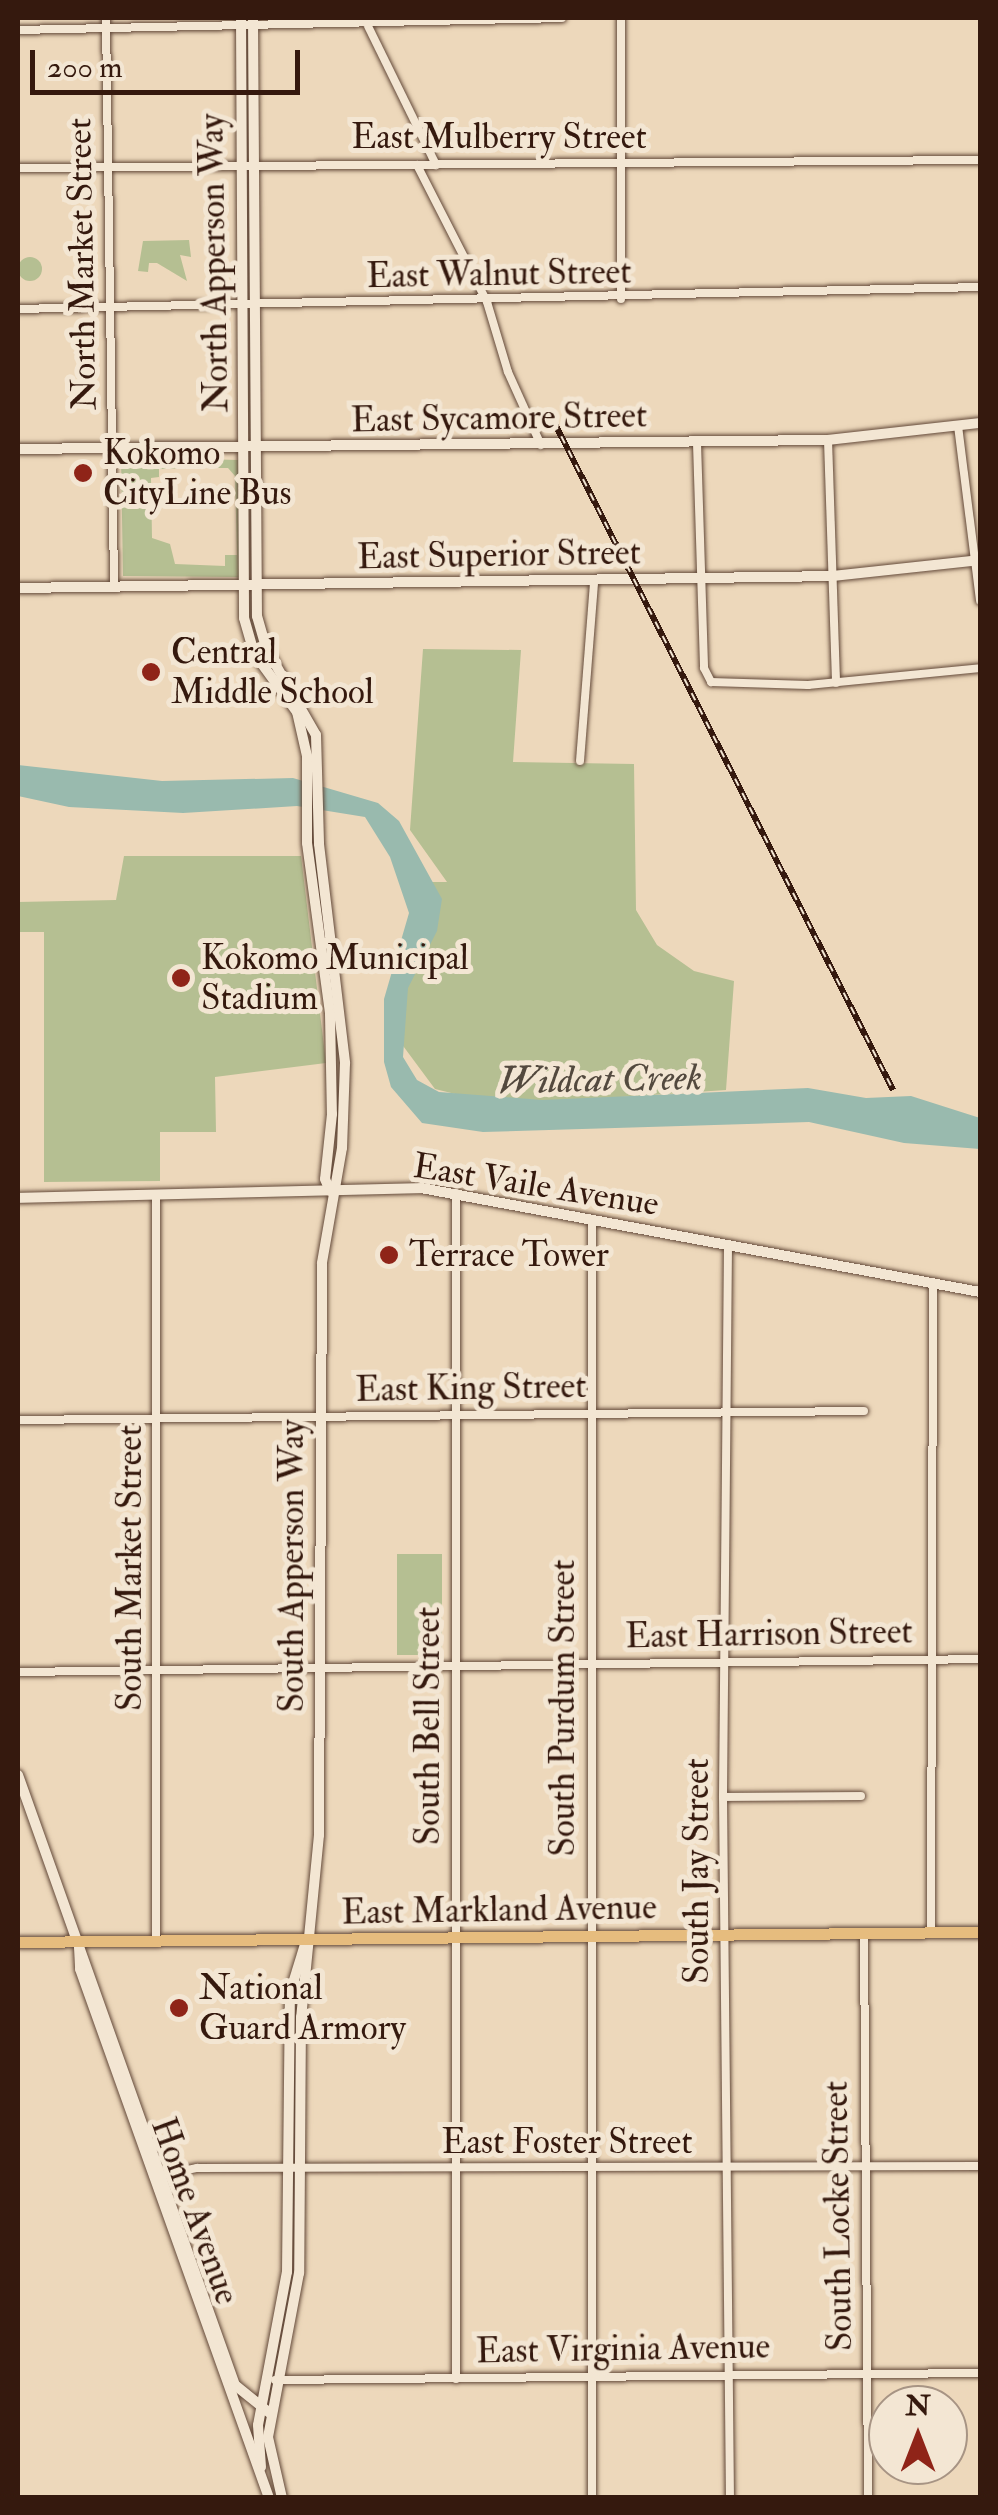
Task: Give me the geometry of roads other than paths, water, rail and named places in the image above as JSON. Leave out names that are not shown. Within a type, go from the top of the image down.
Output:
[{"type":"main road","name":"North Apperson Way","points":[[244,448],[247,23]]},
{"type":"main road","name":"North Apperson Way","points":[[247,166],[255,306],[256,448]]},
{"type":"main road","name":"East Sycamore Street","points":[[18,449],[828,440],[980,424]]},
{"type":"main road","name":"South Apperson Way","points":[[244,448],[244,586],[249,640],[297,712],[313,756]]},
{"type":"main road","name":"South Apperson Way","points":[[256,448],[261,635],[310,718],[313,839],[330,1014],[325,1178],[330,1192],[322,1263],[319,1835],[307,1940],[290,1994],[299,2273],[271,2414],[270,2460],[282,2498]]},
{"type":"main road","name":"East Superior Street","points":[[18,588],[702,580],[833,576],[978,560]]},
{"type":"main road","name":"East Vaile Avenue","points":[[18,1198],[456,1193],[980,1292]]},
{"type":"main road","name":"Home Avenue","points":[[18,1775],[78,1941],[80,1969],[235,2385],[271,2414]]},
{"type":"main road","name":"East Markland Avenue","points":[[18,1942],[980,1932]]},
{"type":"main road","name":"South Apperson Way","points":[[268,2495],[257,2441],[260,2406],[287,2272],[295,2171]]},
{"type":"main road","name":"Home Avenue","points":[[160,2176],[268,2495]]},
{"type":"street","name":"North Market Street","points":[[106,18],[112,449]]},
{"type":"street","points":[[18,30],[247,23],[368,26],[562,18]]},
{"type":"street","points":[[620,18],[621,299]]},
{"type":"street","points":[[368,26],[436,165]]},
{"type":"street","name":"East Mulberry Street","points":[[18,168],[980,160]]},
{"type":"street","points":[[417,165],[488,302],[508,372],[542,445]]},
{"type":"street","name":"East Walnut Street","points":[[18,309],[621,299],[980,287]]},
{"type":"street","points":[[958,426],[978,560],[980,601]]},
{"type":"street","points":[[828,440],[836,682]]},
{"type":"street","points":[[697,443],[708,679],[724,685],[836,682],[980,668]]},
{"type":"street","points":[[112,449],[114,588]]},
{"type":"street","points":[[580,761],[594,582]]},
{"type":"street","name":"South Bell Street","points":[[456,1193],[456,2379]]},
{"type":"street","name":"South Market Street","points":[[156,1194],[156,1942]]},
{"type":"street","name":"South Purdum Street","points":[[592,1220],[592,2498]]},
{"type":"street","name":"South Jay Street","points":[[728,1245],[722,1797],[730,2498]]},
{"type":"street","points":[[930,1932],[933,1284]]},
{"type":"street","name":"East King Street","points":[[18,1420],[864,1411]]},
{"type":"street","name":"East Harrison Street","points":[[18,1672],[980,1659]]},
{"type":"street","points":[[722,1797],[861,1796]]},
{"type":"street","name":"South Locke Street","points":[[864,1934],[868,2498]]},
{"type":"street","name":"East Foster Street","points":[[160,2176],[198,2168],[295,2171],[980,2166]]},
{"type":"street","name":"East Virginia Avenue","points":[[266,2380],[980,2374]]},
{"type":"water","points":[[18,765],[162,781],[293,778],[378,803],[399,821],[442,899],[437,931],[408,988],[403,1057],[417,1080],[439,1092],[542,1100],[808,1088],[866,1098],[911,1096],[980,1118],[980,1149],[904,1143],[809,1122],[483,1132],[422,1123],[391,1087],[384,1062],[384,999],[409,913],[390,857],[365,817],[297,806],[183,813],[69,807],[18,796]]},
{"type":"railway","points":[[554,422],[893,1090]]},
{"type":"place","name":"Kokomo CityLine Bus","points":[[83,473]]},
{"type":"place","name":"Central Middle School","points":[[151,672]]},
{"type":"place","name":"Kokomo Municipal Stadium","points":[[181,978]]},
{"type":"place","name":"Terrace Tower","points":[[389,1255]]},
{"type":"place","name":"National Guard Armory","points":[[179,2008]]},
{"type":"water label","name":"Wildcat Creek","points":[[600,1080]]}]
